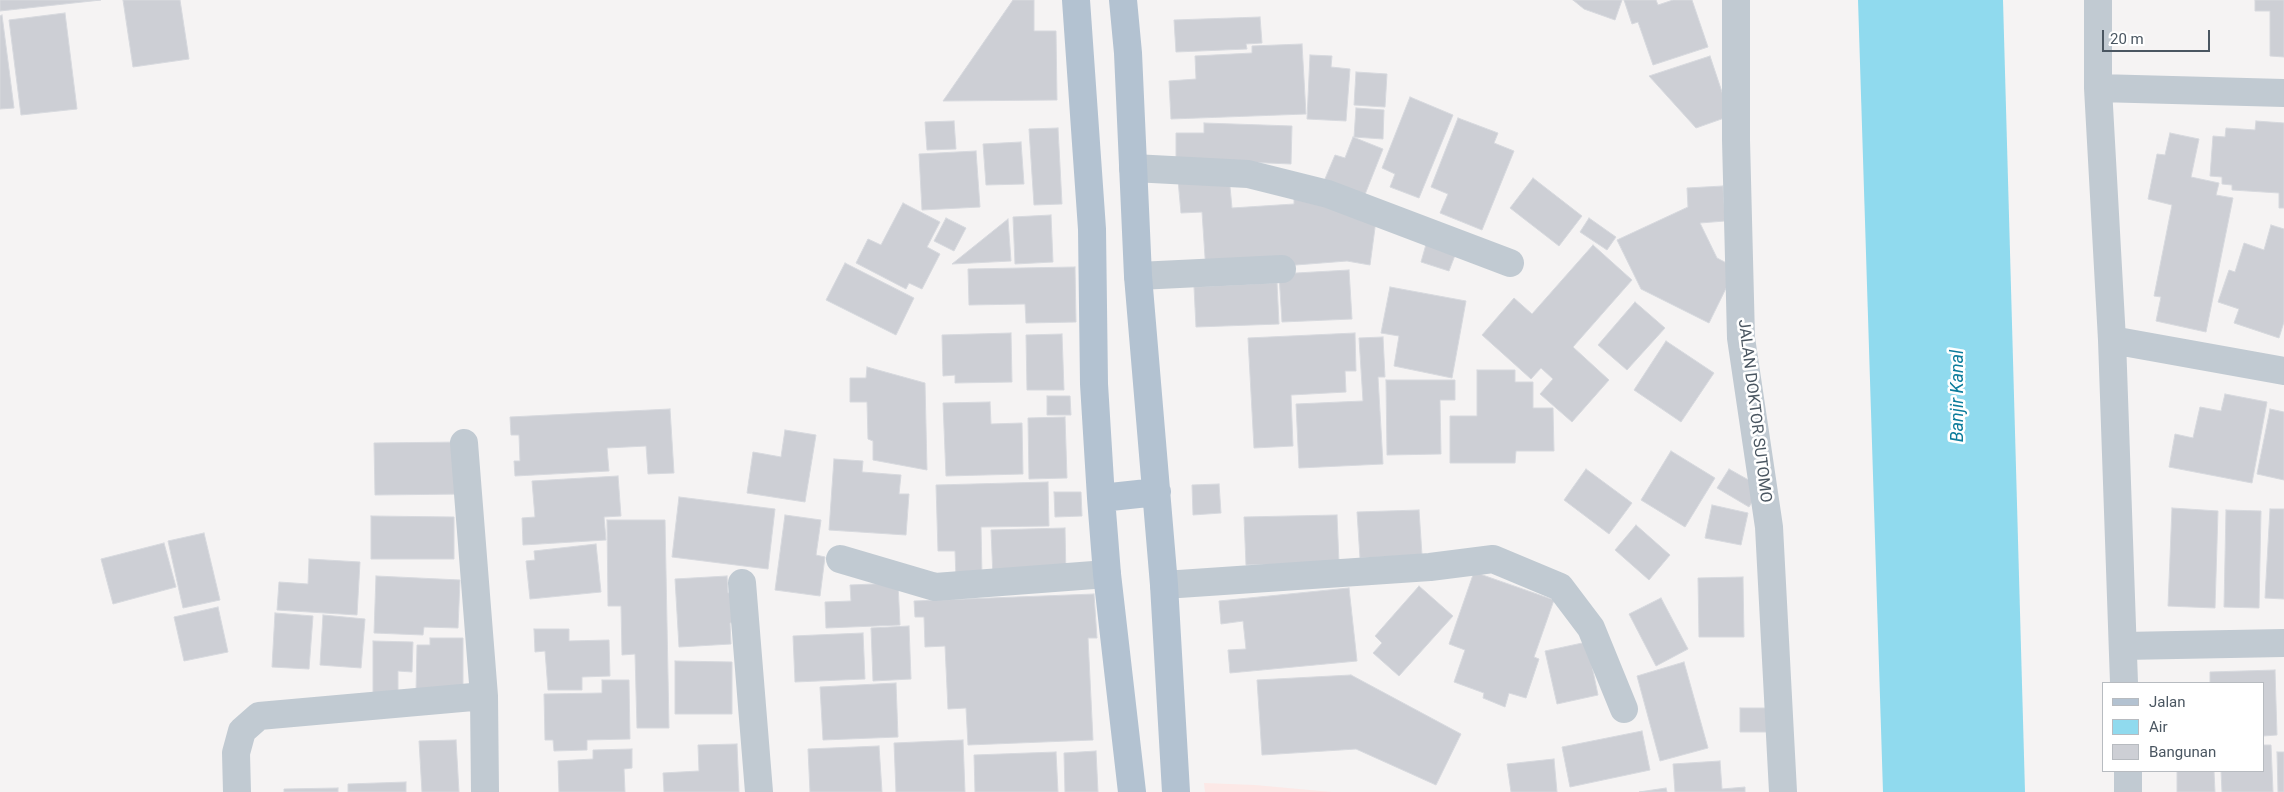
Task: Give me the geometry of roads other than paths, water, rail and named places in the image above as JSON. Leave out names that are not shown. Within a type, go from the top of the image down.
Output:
[{"type":"main road","points":[[1076,0],[1092,229],[1094,384],[1106,574],[1132,792]]},
{"type":"main road","points":[[1123,0],[1134,168],[1138,276],[1164,585],[1176,792]]},
{"type":"main road","points":[[1101,498],[1157,492]]},
{"type":"street","name":"JALAN DOKTOR SUTOMO","points":[[1736,0],[1736,140],[1742,338],[1769,527],[1783,792]]},
{"type":"street","points":[[2098,0],[2098,88],[2112,340],[2124,682]]},
{"type":"street","points":[[2098,88],[2284,93]]},
{"type":"street","points":[[1134,168],[1248,174],[1328,194],[1510,263]]},
{"type":"street","points":[[1138,276],[1282,268]]},
{"type":"street","points":[[2112,340],[2284,371]]},
{"type":"street","points":[[464,443],[484,696],[486,792]]},
{"type":"street","points":[[840,559],[936,587],[1106,574]]},
{"type":"street","points":[[1164,585],[1430,567],[1493,559],[1560,587],[1591,628],[1624,709]]},
{"type":"street","points":[[742,583],[759,792]]},
{"type":"street","points":[[2123,646],[2284,643]]},
{"type":"street","points":[[237,792],[236,753],[242,731],[259,716],[484,696]]},
{"type":"street","points":[[2128,772],[2128,792]]},
{"type":"water","name":"Banjir Kanal","points":[[1858,0],[2003,0],[2025,792],[1883,792]]}]
